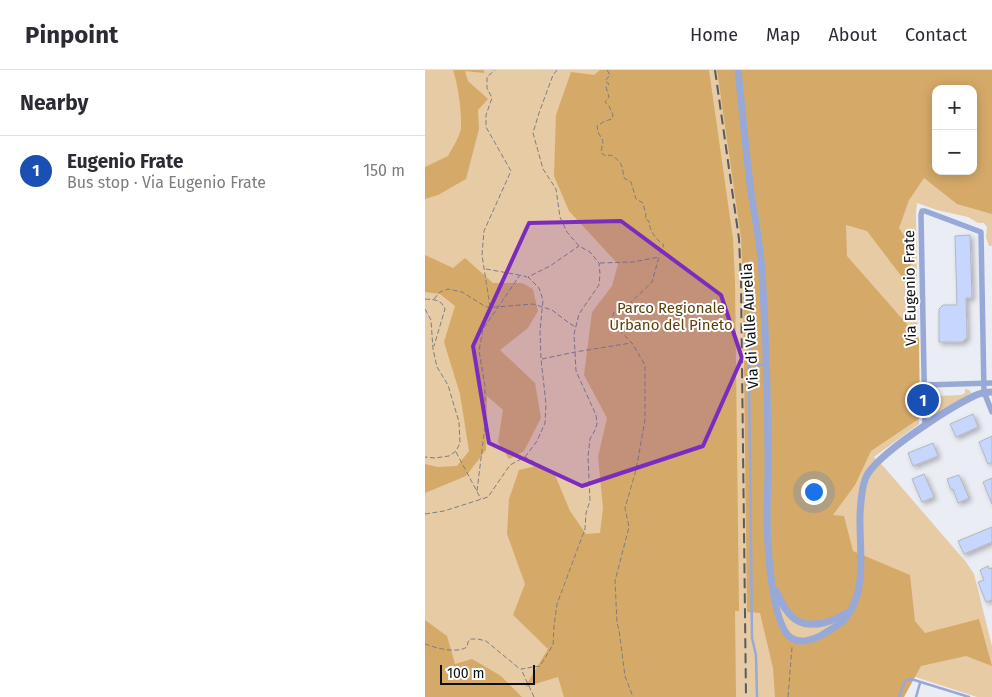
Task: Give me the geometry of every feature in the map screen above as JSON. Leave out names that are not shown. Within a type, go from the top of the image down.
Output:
[{"type":"street","name":"Via di Valle Aurelia","points":[[739,70],[751,190],[762,268],[767,365],[767,536],[777,612],[785,632],[792,639]]},
{"type":"street","name":"Via Eugenio Frate","points":[[925,426],[921,213],[925,210],[981,232],[984,384]]},
{"type":"street","points":[[984,384],[988,392],[992,412]]},
{"type":"street","points":[[792,639],[804,641],[819,636],[839,624],[846,618],[852,608],[859,586],[862,489],[866,478],[875,464],[925,426],[958,405],[988,392],[992,385],[925,386]]},
{"type":"street","name":"Via di Valle Aurelia","points":[[772,581],[779,599],[786,610],[801,623],[818,624],[832,621],[852,608]]},
{"type":"lane","points":[[745,326],[751,338],[749,365],[752,638],[756,655],[757,697]]},
{"type":"lane","points":[[749,365],[767,365]]},
{"type":"lane","points":[[899,697],[905,681],[911,680],[956,695],[969,697]]},
{"type":"lane","points":[[916,697],[920,682]]},
{"type":"path","points":[[490,307],[482,255],[484,231],[511,171],[486,127],[486,115],[492,98],[487,88],[487,77],[495,70]]},
{"type":"path","points":[[521,669],[540,666],[553,646],[557,604],[585,529],[590,501],[588,457],[590,439],[597,424],[596,415],[577,371],[574,334],[579,314],[599,285],[599,263],[590,252],[579,246],[567,232],[560,218],[556,190],[543,169],[533,133],[553,75],[557,70]]},
{"type":"path","points":[[607,70],[610,75],[605,81],[609,84],[606,87],[609,97],[605,102],[613,115],[612,119],[597,126],[603,141],[601,153],[606,156],[611,154],[620,160],[624,178],[631,182],[637,199],[643,203],[646,215],[645,220],[649,221],[649,228],[659,242],[664,245],[652,282],[621,312],[614,312],[611,322],[632,343],[645,365],[645,420],[636,470],[625,508],[629,527],[615,581],[617,623],[625,676],[633,697]]},
{"type":"path","points":[[528,277],[550,266],[579,246]]},
{"type":"path","points":[[599,263],[633,262],[659,257]]},
{"type":"path","points":[[425,514],[444,511],[488,497],[510,465],[525,457],[537,440],[545,423],[546,404],[540,331],[543,300],[539,288],[528,277],[485,268]]},
{"type":"path","points":[[477,491],[485,426],[485,386],[479,351],[483,329],[520,275]]},
{"type":"path","points":[[434,299],[440,292],[448,289],[462,292],[490,307],[533,304],[552,310],[576,327]]},
{"type":"path","points":[[425,299],[438,300],[445,308],[433,349]]},
{"type":"path","points":[[425,309],[431,320],[433,349],[437,367],[448,385],[459,422],[460,443],[456,451],[449,456],[425,457]]},
{"type":"path","points":[[541,359],[632,343]]},
{"type":"path","points":[[456,451],[481,499]]},
{"type":"path","points":[[525,457],[581,487],[589,486]]},
{"type":"path","points":[[425,644],[462,650],[467,647],[470,639],[487,641],[521,669],[534,697]]},
{"type":"path","points":[[788,697],[792,639]]},
{"type":"highlighted area","points":[[621,221],[721,295],[742,358],[703,446],[582,486],[489,443],[473,346],[529,223]]},
{"type":"green space","name":"Parco Regionale Urbano del Pineto","points":[[425,70],[992,70],[992,246],[989,246],[986,237],[987,227],[984,223],[978,223],[968,217],[917,203],[919,424],[874,457],[966,562],[974,574],[992,646],[992,697],[977,697],[903,673],[897,697],[425,697]]},
{"type":"green space","points":[[453,70],[484,70],[484,73],[465,71],[468,81],[488,99],[478,110],[479,129],[466,179],[438,195],[425,199],[425,167],[448,156],[461,128],[457,83]]},
{"type":"green space","points":[[600,70],[709,70],[733,239],[735,282],[739,611],[735,611],[736,697],[564,697],[558,677],[525,687],[548,649],[513,615],[525,584],[507,534],[509,499],[519,470],[536,466],[555,475],[570,511],[586,534],[600,533],[603,508],[598,457],[607,418],[584,375],[592,312],[612,286],[618,264],[569,211],[554,176],[556,115],[571,72],[594,75]]},
{"type":"green space","points":[[717,70],[992,70],[992,214],[957,204],[924,178],[909,200],[899,228],[915,253],[905,281],[867,231],[846,225],[847,256],[919,338],[920,418],[871,451],[855,485],[833,515],[844,516],[853,551],[910,575],[915,621],[925,633],[979,619],[992,666],[966,656],[921,666],[904,697],[775,697],[773,668],[760,613],[747,612],[741,238]],"holes":[[[776,594],[797,623],[840,620],[815,636],[798,638],[787,630]]]},
{"type":"green space","points":[[425,255],[453,268],[465,258],[493,283],[522,283],[533,289],[538,311],[528,328],[500,350],[535,383],[541,418],[524,451],[509,459],[498,442],[503,410],[487,396],[486,450],[466,476],[425,493],[425,464],[438,467],[457,466],[469,451],[460,394],[444,342],[455,306],[440,294],[425,292]]},
{"type":"green space","points":[[965,389],[971,393],[933,416],[930,415],[930,413],[935,412],[935,396],[930,395],[929,391],[936,391],[936,396],[961,395],[965,393]]},
{"type":"green space","points":[[425,620],[447,636],[455,664],[472,659],[501,676],[522,697],[425,697]]},
{"type":"building","points":[[970,235],[972,298],[966,298],[967,338],[962,342],[939,342],[939,309],[943,305],[957,305],[955,236]]},
{"type":"building","points":[[973,414],[978,427],[956,437],[950,424]]},
{"type":"building","points":[[992,436],[992,462],[988,464],[979,442]]},
{"type":"building","points":[[933,443],[938,456],[913,466],[908,453]]},
{"type":"building","points":[[924,474],[934,497],[922,502],[912,479]]},
{"type":"building","points":[[959,475],[969,498],[958,503],[947,479]]},
{"type":"building","points":[[992,478],[992,504],[983,482]]},
{"type":"building","points":[[992,527],[992,542],[964,554],[958,541]]},
{"type":"building","points":[[988,566],[989,569],[992,568],[992,600],[986,602],[978,582],[984,580],[980,570]]},
{"type":"railway","points":[[715,70],[739,239],[746,697]]},
{"type":"place","name":"Eugenio Frate","points":[[923,400]]}]
